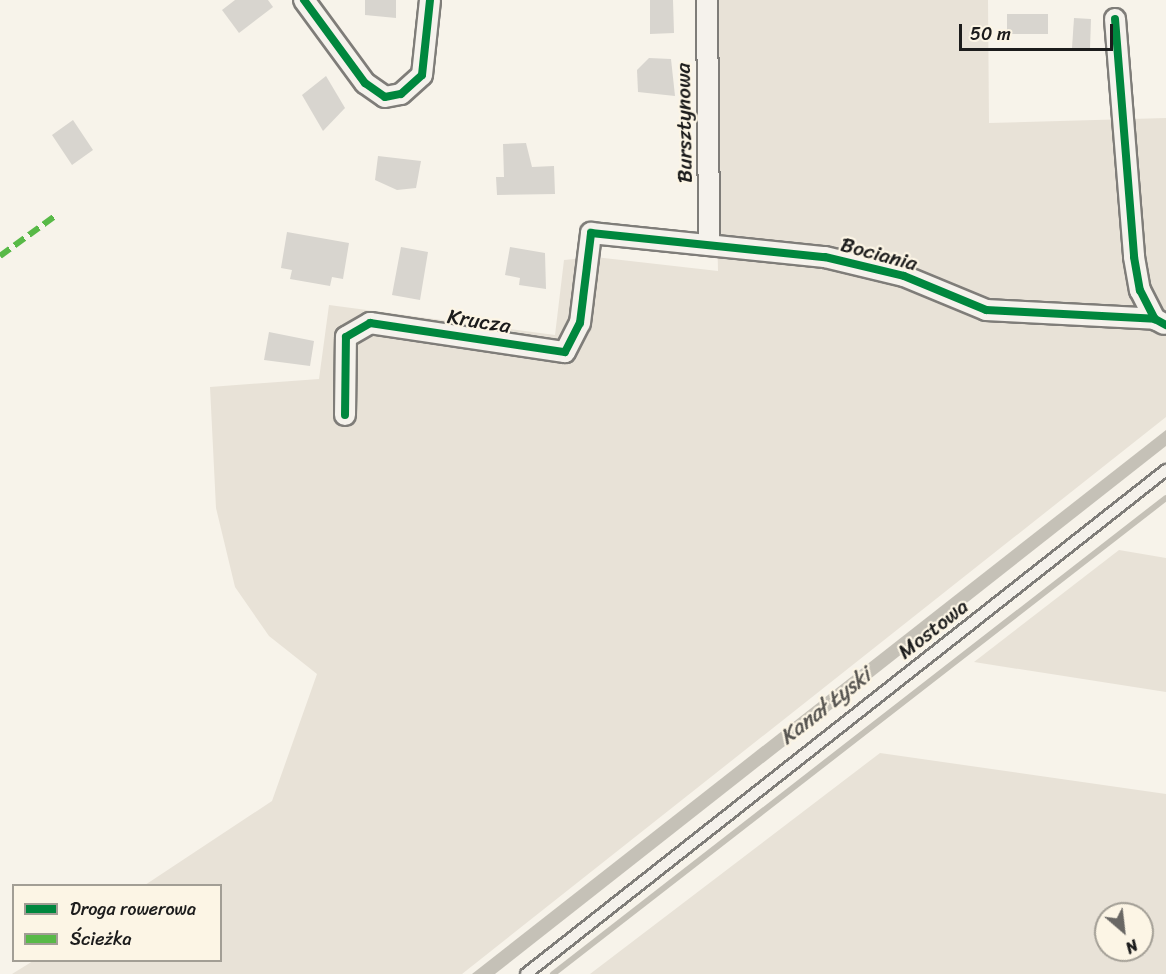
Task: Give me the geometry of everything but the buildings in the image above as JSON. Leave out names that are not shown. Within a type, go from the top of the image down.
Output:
[{"type":"street","points":[[304,0],[365,82],[385,97],[401,94],[422,75],[430,0]]},
{"type":"street","name":"Bursztynowa","points":[[706,0],[709,245]]},
{"type":"street","points":[[1115,19],[1134,257],[1140,290],[1160,322]]},
{"type":"street","name":"Bociania","points":[[591,233],[825,257],[904,276],[986,310],[1160,322]]},
{"type":"street","name":"Krucza","points":[[345,415],[346,337],[370,322],[565,352],[580,323],[591,233]]},
{"type":"lane","name":"Mostowa","points":[[526,974],[1166,470]]},
{"type":"shaded area","points":[[712,0],[988,0],[989,123],[1166,118],[1166,417],[462,974],[12,974],[31,962],[222,962],[222,884],[147,884],[272,801],[317,674],[269,636],[235,587],[216,508],[210,387],[319,379],[329,305],[555,335],[564,260],[595,257],[718,271]]},
{"type":"shaded area","points":[[1119,550],[1166,558],[1166,692],[974,662]]},
{"type":"shaded area","points":[[880,753],[1166,794],[1166,974],[590,974]]},
{"type":"water","name":"Kanał Łyski","points":[[1166,430],[1166,446],[495,974],[472,974]]},
{"type":"waterway","points":[[553,974],[1166,498]]},
{"type":"marked path","points":[[0,256],[55,216]]},
{"type":"cycle path","points":[[304,0],[365,83],[385,97],[401,94],[422,75],[430,0]]},
{"type":"cycle path","points":[[1115,19],[1134,257],[1140,290],[1155,319],[1166,325]]},
{"type":"cycle path","points":[[345,415],[346,337],[370,323],[565,352],[580,323],[591,233],[825,257],[904,276],[986,310],[1155,319]]}]
